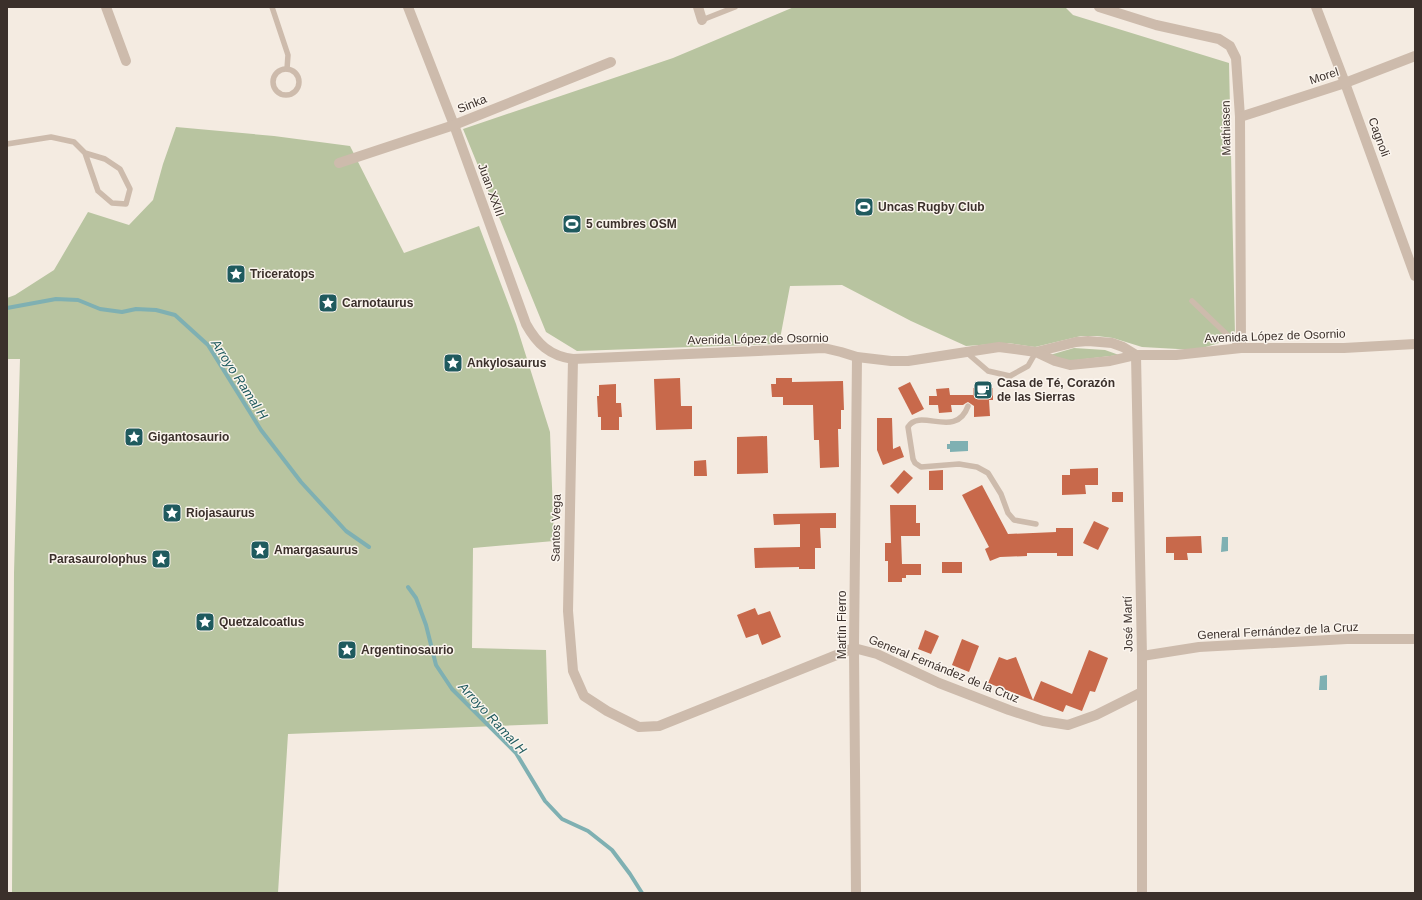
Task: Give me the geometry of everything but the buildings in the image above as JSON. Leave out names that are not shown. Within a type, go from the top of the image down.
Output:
[{"type":"street","points":[[106,7],[126,61]]},
{"type":"street","name":"Juan XXIII","points":[[408,7],[454,125],[526,324],[537,341],[546,348],[561,357],[573,359]]},
{"type":"street","points":[[698,7],[702,20]]},
{"type":"street","name":"Mathiasen","points":[[1098,7],[1156,25],[1219,39],[1230,46],[1236,58],[1240,118],[1241,348]]},
{"type":"street","name":"Cagnoli","points":[[1316,7],[1415,276]]},
{"type":"street","name":"Morel","points":[[1240,118],[1345,83],[1415,56]]},
{"type":"street","name":"Sinka","points":[[339,163],[454,125],[612,62]]},
{"type":"street","name":"Avenida López de Osornio","points":[[1036,352],[1076,342],[1088,341],[1112,343],[1123,347],[1136,355]]},
{"type":"street","name":"Avenida López de Osornio","points":[[573,359],[824,348],[857,357],[892,361],[908,361],[999,347],[1036,352],[1056,361],[1070,365],[1110,361],[1136,355],[1176,355],[1241,348],[1344,348],[1415,344]]},
{"type":"street","name":"José Martí","points":[[1136,355],[1142,656],[1142,893]]},
{"type":"street","name":"Martín Fierro","points":[[856,893],[854,648],[857,357]]},
{"type":"street","name":"Santos Vega","points":[[573,359],[568,611],[573,671],[584,696]]},
{"type":"street","name":"General Fernández de la Cruz","points":[[1142,656],[1198,647],[1346,639],[1415,639]]},
{"type":"street","name":"General Fernández de la Cruz","points":[[584,696],[607,711],[639,727],[659,726],[854,648],[877,654],[940,683],[1009,710],[1043,721],[1068,725],[1096,715],[1142,692]]},
{"type":"lane","points":[[272,7],[288,55],[288,69]]},
{"type":"lane","points":[[702,20],[735,7]]},
{"type":"lane","points":[[281,69],[288,69],[297,74],[299,83],[296,91],[284,95],[276,91],[272,83],[277,72],[281,69]]},
{"type":"lane","points":[[7,144],[51,137],[74,142],[85,153],[98,191],[112,203],[126,204],[130,189],[120,169],[105,159],[85,153]]},
{"type":"lane","points":[[1192,301],[1241,348]]},
{"type":"lane","points":[[966,352],[988,371],[1010,376],[1028,366],[1036,352]]},
{"type":"lane","points":[[968,406],[963,415],[954,422],[949,423],[917,420],[910,424],[908,428],[912,459],[921,467],[959,464],[977,467],[988,473],[1001,494],[1008,513],[1014,520],[1036,524]]},
{"type":"green space","name":"Uncas Rugby Club","points":[[794,7],[1065,7],[1073,15],[1229,63],[1235,335],[1232,339],[1196,350],[1142,347],[1113,338],[1097,336],[1081,336],[1035,347],[1008,343],[966,346],[911,321],[842,285],[790,286],[779,344],[577,351],[546,332],[463,129],[673,58]]},
{"type":"green space","points":[[176,127],[274,136],[350,146],[404,253],[479,226],[516,324],[550,432],[554,541],[473,548],[472,648],[546,650],[548,724],[288,734],[278,893],[12,893],[14,573],[20,359],[7,359],[7,298],[15,295],[54,270],[88,212],[129,225],[153,200],[163,164]]},
{"type":"green space","points":[[1074,348],[1105,350],[1119,355],[1068,361],[1050,355]]},
{"type":"water","points":[[950,441],[968,441],[968,451],[950,452],[950,449],[947,449],[947,444],[950,444]]},
{"type":"water","points":[[1222,537],[1228,537],[1228,551],[1221,552]]},
{"type":"water","points":[[1327,675],[1327,690],[1319,690],[1320,676]]},
{"type":"waterway","name":"Arroyo Ramal H","points":[[7,308],[56,299],[78,300],[100,309],[122,312],[136,309],[156,310],[175,315],[208,345],[261,430],[301,482],[346,531],[369,547]]},
{"type":"waterway","name":"Arroyo Ramal H","points":[[408,587],[416,598],[426,625],[436,665],[452,689],[516,753],[545,801],[562,819],[588,831],[612,850],[642,893]]},
{"type":"place","name":"Uncas Rugby Club","points":[[864,207]]},
{"type":"place","name":"5 cumbres OSM","points":[[572,224]]},
{"type":"place","name":"Triceratops","points":[[236,274]]},
{"type":"place","name":"Carnotaurus","points":[[328,303]]},
{"type":"place","name":"Ankylosaurus","points":[[453,363]]},
{"type":"place","name":"Casa de Té, Corazón de las Sierras","points":[[983,390]]},
{"type":"place","name":"Gigantosaurio","points":[[134,437]]},
{"type":"place","name":"Riojasaurus","points":[[172,513]]},
{"type":"place","name":"Amargasaurus","points":[[260,550]]},
{"type":"place","name":"Parasaurolophus","points":[[161,559]]},
{"type":"place","name":"Quetzalcoatlus","points":[[205,622]]},
{"type":"place","name":"Argentinosaurio","points":[[347,650]]}]
